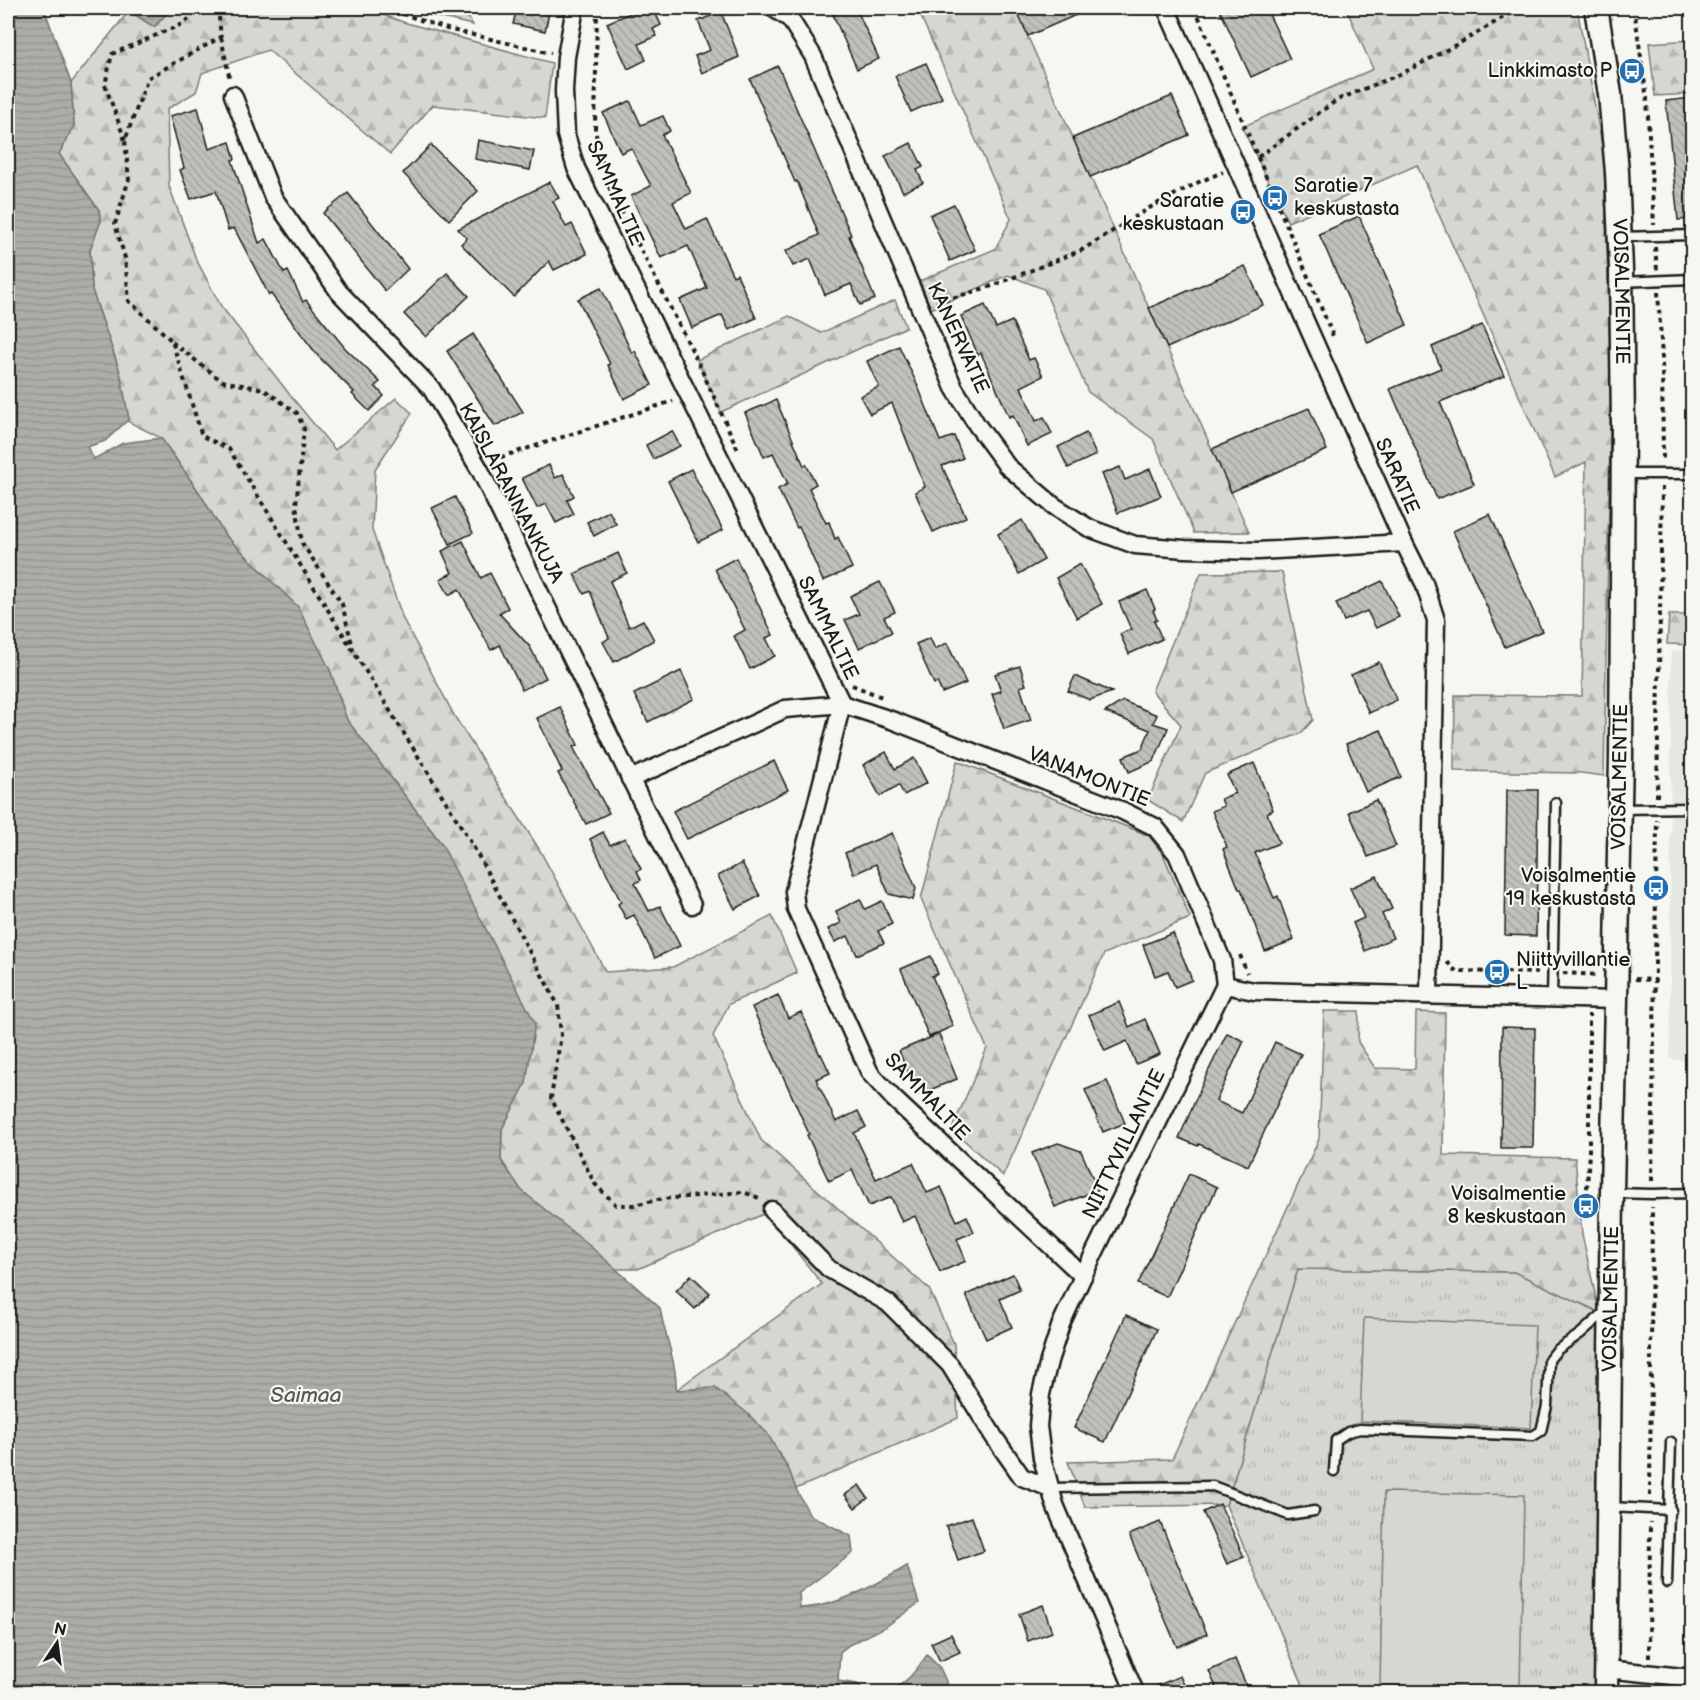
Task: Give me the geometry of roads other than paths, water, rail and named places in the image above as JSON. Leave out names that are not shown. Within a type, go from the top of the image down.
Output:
[{"type":"street","name":"SAMMALTIE","points":[[575,8],[566,57],[564,91],[566,135],[576,168],[842,704],[794,891],[796,909],[870,1073],[894,1099],[1083,1276]]},
{"type":"street","name":"KANERVATIE","points":[[773,8],[790,19],[813,57],[954,388],[1007,466],[1054,506],[1089,528],[1135,545],[1258,551],[1404,543]]},
{"type":"street","name":"SARATIE","points":[[1166,8],[1404,543],[1424,583],[1436,620],[1429,994]]},
{"type":"street","name":"VOISALMENTIE","points":[[1596,8],[1610,94],[1617,172],[1621,282],[1623,474],[1606,1692]]},
{"type":"street","name":"KAISLARANNANKUJA","points":[[233,95],[273,197],[339,292],[431,388],[477,465],[692,905]]},
{"type":"street","points":[[630,779],[785,709],[842,704]]},
{"type":"street","name":"VANAMONTIE","points":[[842,704],[894,721],[1090,798],[1155,827],[1177,854],[1222,960],[1225,985]]},
{"type":"street","points":[[1225,985],[1254,991],[1616,1000]]},
{"type":"street","name":"NIITTYVILLANTIE","points":[[1135,1692],[1055,1505],[1042,1458],[1038,1426],[1041,1394],[1061,1324],[1225,985]]},
{"type":"street","points":[[772,1210],[829,1269],[888,1303],[950,1365],[994,1437],[1022,1477],[1050,1488]]},
{"type":"street","points":[[1606,1669],[1692,1678]]},
{"type":"lane","points":[[1619,237],[1692,235]]},
{"type":"lane","points":[[1621,282],[1692,279]]},
{"type":"lane","points":[[1623,474],[1692,474]]},
{"type":"lane","points":[[1551,998],[1556,803]]},
{"type":"lane","points":[[1620,809],[1692,808]]},
{"type":"lane","points":[[1612,1193],[1692,1193]]},
{"type":"lane","points":[[1334,1471],[1336,1440],[1348,1432],[1360,1429],[1533,1436],[1541,1431],[1547,1406],[1550,1360],[1557,1350],[1580,1334],[1611,1307]]},
{"type":"lane","points":[[1667,1583],[1671,1510],[1671,1442]]},
{"type":"lane","points":[[1050,1488],[1213,1486],[1288,1515],[1314,1511]]},
{"type":"lane","points":[[1609,1507],[1671,1510]]},
{"type":"water","name":"Saimaa","points":[[8,8],[44,8],[71,83],[74,125],[59,154],[99,210],[101,221],[90,249],[92,290],[120,372],[129,419],[105,441],[87,447],[94,459],[123,443],[161,438],[199,492],[224,534],[298,607],[330,670],[347,720],[441,843],[535,1023],[526,1083],[502,1129],[501,1160],[521,1190],[591,1247],[660,1308],[675,1371],[676,1390],[715,1388],[746,1412],[767,1433],[790,1472],[810,1515],[851,1536],[853,1553],[799,1593],[800,1608],[828,1604],[842,1599],[907,1566],[919,1603],[885,1627],[840,1652],[838,1681],[857,1684],[867,1692],[8,1692]]},
{"type":"water","points":[[126,8],[172,8],[154,27]]},
{"type":"water","points":[[927,1655],[940,1668],[951,1692],[883,1692],[903,1683]]},
{"type":"place","name":"Linkkimasto P","points":[[1632,71]]},
{"type":"place","name":"Saratie 7 keskustasta","points":[[1275,198]]},
{"type":"place","name":"Saratie keskustaan","points":[[1243,212]]},
{"type":"place","name":"Voisalmentie 19 keskustasta","points":[[1656,888]]},
{"type":"place","name":"Niittyvillantie L","points":[[1497,972]]},
{"type":"place","name":"Voisalmentie 8 keskustaan","points":[[1586,1206]]}]
